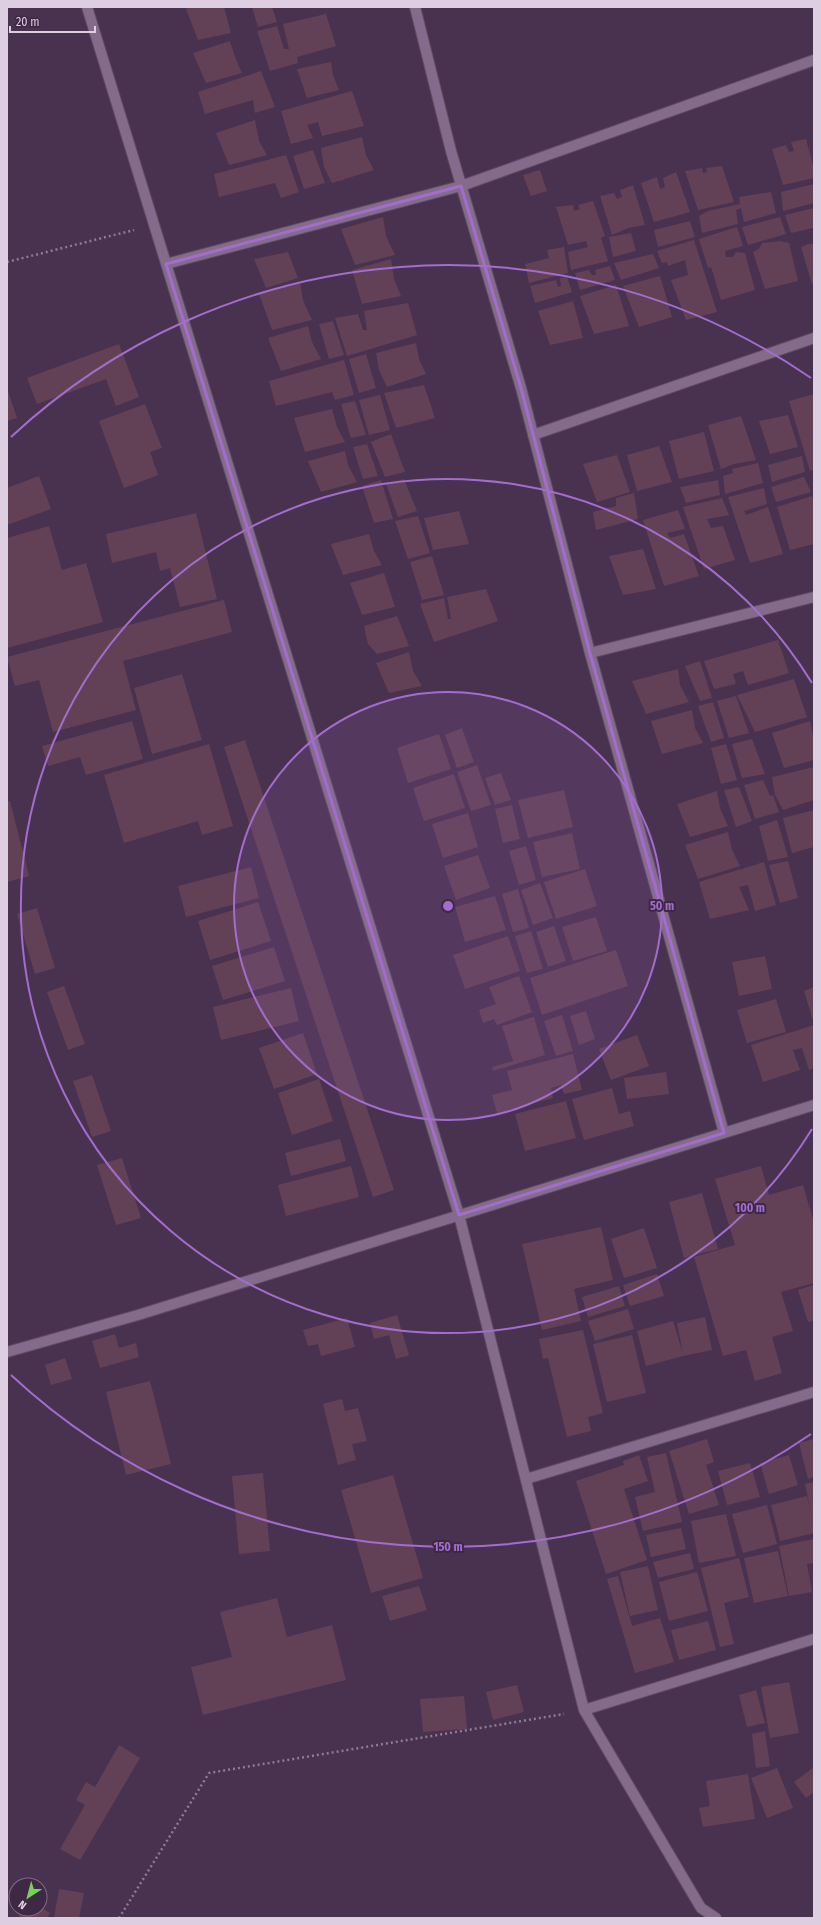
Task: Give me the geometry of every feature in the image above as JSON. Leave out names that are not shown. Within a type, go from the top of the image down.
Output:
[{"type":"street","points":[[87,7],[459,1215],[584,1710],[700,1913],[716,1918]]},
{"type":"street","points":[[415,7],[462,186],[521,388],[590,653],[724,1133]]},
{"type":"street","points":[[166,264],[462,186],[814,60]]},
{"type":"street","points":[[533,435],[814,338]]},
{"type":"street","points":[[590,653],[814,597]]},
{"type":"street","points":[[7,1352],[138,1315],[814,1105]]},
{"type":"street","points":[[526,1479],[814,1392]]},
{"type":"street","points":[[584,1710],[814,1639]]},
{"type":"path","points":[[7,262],[154,225]]},
{"type":"path","points":[[119,1918],[209,1773],[584,1710]]},
{"type":"highlighted area","points":[[461,186],[521,388],[590,653],[724,1133],[459,1215],[166,264]]},
{"type":"building","points":[[192,7],[224,7],[231,33],[198,40],[186,9]]},
{"type":"building","points":[[252,7],[272,7],[277,22],[258,27]]},
{"type":"building","points":[[326,14],[336,46],[297,57],[298,63],[270,71],[257,31],[277,26],[284,49],[289,49],[283,24]]},
{"type":"building","points":[[230,41],[242,73],[206,83],[193,53]]},
{"type":"building","points":[[331,62],[333,75],[339,90],[307,98],[297,69]]},
{"type":"building","points":[[261,71],[275,107],[255,113],[253,100],[205,114],[198,92]]},
{"type":"building","points":[[352,91],[364,126],[322,136],[318,122],[307,125],[313,138],[291,144],[281,111]]},
{"type":"building","points":[[255,120],[259,141],[267,155],[229,165],[216,133]]},
{"type":"building","points":[[362,137],[366,155],[374,170],[332,183],[324,167],[321,148]]},
{"type":"building","points":[[806,139],[814,169],[814,178],[783,185],[772,149],[786,145],[789,152],[794,151],[791,142]]},
{"type":"building","points":[[313,150],[325,183],[304,189],[293,156]]},
{"type":"building","points":[[286,155],[299,192],[281,198],[275,183],[219,197],[214,174]]},
{"type":"building","points":[[722,166],[734,202],[698,210],[685,171],[702,168],[703,173],[707,172],[706,168]]},
{"type":"building","points":[[540,170],[547,191],[531,196],[523,175]]},
{"type":"building","points":[[676,172],[690,212],[654,222],[641,183],[657,177],[660,189],[665,187],[663,178]]},
{"type":"building","points":[[814,184],[814,203],[783,211],[781,192]]},
{"type":"building","points":[[633,185],[645,225],[628,228],[612,235],[600,196],[614,193],[617,199],[622,197],[620,190]]},
{"type":"building","points":[[771,192],[776,213],[744,222],[741,208],[736,210],[738,224],[702,233],[699,216],[708,211],[740,204],[739,197]]},
{"type":"building","points":[[593,201],[605,236],[601,238],[608,261],[571,270],[568,252],[588,247],[586,241],[568,245],[556,207],[573,205],[574,211],[580,209],[578,205]]},
{"type":"building","points":[[814,208],[814,231],[813,228],[791,233],[785,215]]},
{"type":"building","points":[[383,217],[386,236],[395,255],[355,265],[341,229]]},
{"type":"building","points":[[780,217],[786,234],[748,245],[742,227]]},
{"type":"building","points":[[690,221],[695,237],[658,247],[654,230]]},
{"type":"building","points":[[737,227],[743,246],[725,251],[726,257],[733,257],[736,252],[745,253],[755,290],[721,300],[711,267],[708,268],[699,239]]},
{"type":"building","points":[[631,233],[636,251],[613,257],[609,237]]},
{"type":"building","points":[[694,240],[717,312],[686,320],[671,280],[688,275],[685,260],[668,266],[667,262],[662,263],[657,251]]},
{"type":"building","points":[[780,241],[789,243],[798,281],[765,289],[753,252],[759,249],[762,243]]},
{"type":"building","points":[[808,244],[814,244],[814,284],[812,284],[801,247]]},
{"type":"building","points":[[564,247],[568,273],[529,283],[525,264],[549,258],[547,250]]},
{"type":"building","points":[[288,252],[298,278],[266,288],[254,259]]},
{"type":"building","points":[[653,254],[659,268],[621,280],[614,263]]},
{"type":"building","points":[[391,259],[394,279],[401,296],[362,304],[352,270]]},
{"type":"building","points":[[610,266],[615,280],[580,290],[575,273],[589,270],[592,275],[596,275],[595,270]]},
{"type":"building","points":[[660,276],[672,317],[639,327],[623,286]]},
{"type":"building","points":[[567,277],[572,292],[535,303],[530,286],[556,280],[558,287],[561,286],[560,278]]},
{"type":"building","points":[[300,283],[303,300],[312,320],[272,330],[259,294]]},
{"type":"building","points":[[616,285],[629,326],[594,334],[580,296]]},
{"type":"building","points":[[573,301],[583,338],[550,345],[538,311]]},
{"type":"building","points":[[408,303],[417,335],[347,356],[335,318],[358,314],[363,330],[367,330],[364,311]]},
{"type":"building","points":[[333,321],[344,355],[329,359],[319,324]]},
{"type":"building","points":[[308,326],[312,342],[321,359],[281,371],[268,338]]},
{"type":"building","points":[[416,343],[419,359],[426,374],[387,387],[379,370],[376,353]]},
{"type":"building","points":[[119,344],[139,397],[116,406],[106,379],[37,404],[27,378]]},
{"type":"building","points":[[366,354],[376,388],[359,393],[349,359]]},
{"type":"building","points":[[344,360],[354,395],[335,400],[332,392],[276,406],[269,381]]},
{"type":"building","points":[[424,385],[435,418],[396,428],[384,393]]},
{"type":"building","points":[[7,388],[17,418],[7,421]]},
{"type":"building","points":[[814,394],[814,470],[810,471],[789,401]]},
{"type":"building","points":[[380,395],[390,430],[369,435],[359,400]]},
{"type":"building","points":[[355,401],[366,435],[351,438],[341,404]]},
{"type":"building","points":[[145,404],[162,448],[150,452],[158,475],[124,488],[99,421]]},
{"type":"building","points":[[332,409],[337,427],[345,442],[305,452],[294,418]]},
{"type":"building","points":[[788,415],[798,447],[770,454],[759,421]]},
{"type":"building","points":[[741,416],[756,460],[734,464],[721,469],[708,425]]},
{"type":"building","points":[[704,432],[714,471],[679,479],[669,441]]},
{"type":"building","points":[[391,434],[405,472],[385,477],[371,442]]},
{"type":"building","points":[[367,444],[378,476],[363,479],[353,447]]},
{"type":"building","points":[[659,446],[672,482],[637,491],[627,455]]},
{"type":"building","points":[[345,451],[348,465],[357,482],[321,492],[308,461]]},
{"type":"building","points":[[617,455],[630,492],[597,502],[583,464]]},
{"type":"building","points":[[802,456],[805,472],[772,482],[768,465]]},
{"type":"building","points":[[758,463],[763,483],[725,494],[723,476],[733,473],[732,469]]},
{"type":"building","points":[[39,476],[51,509],[7,525],[7,488]]},
{"type":"building","points":[[804,477],[811,492],[776,502],[771,487]]},
{"type":"building","points":[[404,479],[417,511],[398,517],[386,484]]},
{"type":"building","points":[[381,480],[393,519],[374,523],[362,486]]},
{"type":"building","points":[[718,480],[720,495],[686,503],[680,487]]},
{"type":"building","points":[[764,488],[767,504],[744,511],[746,515],[768,507],[783,554],[750,563],[728,497]]},
{"type":"building","points":[[634,493],[638,519],[596,530],[593,512],[616,506],[616,498]]},
{"type":"building","points":[[812,496],[814,503],[814,544],[790,550],[777,507]]},
{"type":"building","points":[[722,498],[729,515],[707,519],[711,528],[723,526],[735,560],[704,569],[683,507]]},
{"type":"building","points":[[678,510],[685,529],[667,533],[670,538],[684,534],[699,576],[664,586],[643,520]]},
{"type":"building","points":[[459,511],[469,544],[433,550],[424,518]]},
{"type":"building","points":[[196,513],[217,599],[180,607],[170,568],[160,571],[156,552],[112,563],[106,534]]},
{"type":"building","points":[[418,516],[430,553],[408,559],[395,521]]},
{"type":"building","points":[[49,526],[62,570],[86,563],[103,622],[7,648],[7,538]]},
{"type":"building","points":[[369,534],[374,551],[382,565],[343,575],[331,544]]},
{"type":"building","points":[[643,549],[656,589],[623,595],[609,556]]},
{"type":"building","points":[[432,556],[444,595],[422,600],[410,562]]},
{"type":"building","points":[[384,573],[395,607],[362,615],[350,583]]},
{"type":"building","points":[[486,589],[498,621],[434,642],[420,604],[444,598],[448,619],[451,619],[447,597]]},
{"type":"building","points":[[224,600],[232,632],[123,661],[136,710],[53,732],[39,680],[15,686],[7,657]]},
{"type":"building","points":[[397,616],[409,646],[377,654],[368,644],[364,626]]},
{"type":"building","points":[[778,640],[789,673],[748,685],[743,671],[733,674],[736,684],[714,689],[704,661]]},
{"type":"building","points":[[409,652],[413,671],[422,686],[389,693],[376,663]]},
{"type":"building","points":[[700,661],[712,698],[700,701],[685,666]]},
{"type":"building","points":[[678,669],[680,685],[689,702],[646,714],[632,681]]},
{"type":"building","points":[[182,674],[202,740],[152,754],[134,688]]},
{"type":"building","points":[[794,679],[807,717],[755,732],[737,695]]},
{"type":"building","points":[[736,696],[749,733],[729,738],[717,701]]},
{"type":"building","points":[[713,702],[724,738],[711,742],[698,706]]},
{"type":"building","points":[[692,710],[695,728],[703,743],[662,754],[651,721]]},
{"type":"building","points":[[132,721],[143,759],[86,775],[80,757],[48,766],[42,746]]},
{"type":"building","points":[[810,721],[814,741],[814,760],[784,768],[772,733]]},
{"type":"building","points":[[462,728],[474,762],[457,768],[445,735]]},
{"type":"building","points":[[439,734],[451,769],[408,783],[397,748]]},
{"type":"building","points":[[752,739],[765,774],[742,778],[732,744]]},
{"type":"building","points":[[245,740],[394,1190],[373,1197],[224,747]]},
{"type":"building","points":[[209,744],[233,826],[202,835],[198,821],[124,843],[104,775]]},
{"type":"building","points":[[726,744],[737,780],[721,784],[711,748]]},
{"type":"building","points":[[477,765],[491,805],[471,811],[457,772]]},
{"type":"building","points":[[814,767],[814,800],[783,810],[775,795],[772,777]]},
{"type":"building","points":[[501,773],[511,800],[495,805],[485,778]]},
{"type":"building","points":[[454,774],[465,808],[424,821],[413,788]]},
{"type":"building","points":[[763,780],[770,796],[773,795],[779,812],[755,819],[744,785]]},
{"type":"building","points":[[739,787],[752,821],[736,827],[724,790]]},
{"type":"building","points":[[564,790],[573,827],[528,838],[518,800]]},
{"type":"building","points":[[717,791],[720,808],[728,826],[690,837],[677,804]]},
{"type":"building","points":[[7,801],[10,801],[29,876],[7,882]]},
{"type":"building","points":[[512,805],[520,839],[503,843],[495,809]]},
{"type":"building","points":[[814,810],[814,847],[792,853],[783,818]]},
{"type":"building","points":[[468,813],[478,847],[443,858],[432,824]]},
{"type":"building","points":[[777,820],[788,857],[768,861],[759,826]]},
{"type":"building","points":[[728,832],[732,850],[740,866],[698,879],[685,845]]},
{"type":"building","points":[[572,833],[580,869],[542,877],[533,842]]},
{"type":"building","points":[[526,846],[536,880],[519,885],[509,851]]},
{"type":"building","points":[[478,855],[490,888],[456,900],[444,866]]},
{"type":"building","points":[[788,861],[798,898],[780,903],[769,865]]},
{"type":"building","points":[[764,862],[776,905],[755,911],[748,885],[739,887],[749,910],[710,919],[699,882]]},
{"type":"building","points":[[251,867],[259,898],[186,917],[178,886]]},
{"type":"building","points":[[585,869],[597,906],[556,919],[544,882]]},
{"type":"building","points":[[540,883],[553,918],[533,925],[521,890]]},
{"type":"building","points":[[518,889],[529,928],[513,932],[502,894]]},
{"type":"building","points":[[495,896],[506,930],[465,942],[455,907]]},
{"type":"building","points":[[258,902],[271,941],[210,960],[198,921]]},
{"type":"building","points":[[37,908],[55,968],[35,974],[17,914]]},
{"type":"building","points":[[596,917],[607,951],[573,961],[562,927]]},
{"type":"building","points":[[554,926],[566,961],[548,967],[536,932]]},
{"type":"building","points":[[531,931],[543,969],[527,973],[515,936]]},
{"type":"building","points":[[508,936],[520,971],[465,989],[453,955]]},
{"type":"building","points":[[274,947],[285,981],[223,1000],[212,966]]},
{"type":"building","points":[[616,950],[628,986],[542,1015],[530,978]]},
{"type":"building","points":[[765,956],[772,989],[739,996],[732,962]]},
{"type":"building","points":[[519,976],[532,1012],[497,1025],[494,1019],[483,1023],[479,1010],[496,1004],[489,987]]},
{"type":"building","points":[[64,986],[85,1044],[68,1050],[47,992]]},
{"type":"building","points":[[814,987],[814,1024],[804,991]]},
{"type":"building","points":[[291,988],[299,1021],[221,1040],[213,1007]]},
{"type":"building","points":[[776,999],[786,1032],[747,1043],[737,1010]]},
{"type":"building","points":[[586,1011],[595,1039],[579,1045],[570,1016]]},
{"type":"building","points":[[562,1015],[573,1051],[556,1056],[544,1021]]},
{"type":"building","points":[[534,1017],[545,1055],[493,1071],[492,1067],[513,1061],[502,1026]]},
{"type":"building","points":[[814,1025],[814,1068],[809,1070],[802,1048],[793,1050],[800,1070],[763,1082],[751,1045]]},
{"type":"building","points":[[303,1033],[317,1074],[274,1089],[259,1048]]},
{"type":"building","points":[[637,1035],[649,1066],[611,1080],[599,1049]]},
{"type":"building","points":[[573,1054],[582,1090],[564,1094],[561,1085],[551,1088],[553,1098],[497,1113],[492,1095],[512,1090],[507,1071]]},
{"type":"building","points":[[666,1072],[669,1094],[627,1099],[624,1078]]},
{"type":"building","points":[[92,1075],[111,1131],[92,1137],[73,1081]]},
{"type":"building","points":[[319,1079],[333,1121],[292,1135],[278,1093]]},
{"type":"building","points":[[612,1088],[619,1114],[630,1111],[634,1126],[584,1140],[572,1099]]},
{"type":"building","points":[[566,1101],[576,1138],[525,1151],[515,1114]]},
{"type":"building","points":[[340,1139],[346,1161],[291,1176],[285,1153]]},
{"type":"building","points":[[122,1158],[141,1218],[116,1225],[97,1165]]},
{"type":"building","points":[[351,1166],[359,1197],[286,1216],[278,1185]]},
{"type":"building","points":[[761,1166],[769,1195],[803,1185],[814,1223],[814,1283],[781,1292],[793,1331],[772,1337],[782,1373],[755,1381],[746,1350],[723,1356],[694,1257],[735,1245],[715,1179]]},
{"type":"building","points":[[702,1193],[718,1249],[684,1258],[669,1202]]},
{"type":"building","points":[[601,1227],[613,1280],[574,1289],[581,1321],[542,1330],[522,1244]]},
{"type":"building","points":[[644,1228],[657,1268],[624,1278],[611,1239]]},
{"type":"building","points":[[657,1274],[664,1296],[630,1306],[623,1285]]},
{"type":"building","points":[[814,1285],[814,1321],[808,1322],[798,1290]]},
{"type":"building","points":[[619,1286],[625,1306],[588,1317],[582,1297]]},
{"type":"building","points":[[628,1309],[634,1329],[595,1341],[588,1321]]},
{"type":"building","points":[[397,1315],[409,1355],[396,1359],[389,1335],[374,1339],[370,1323]]},
{"type":"building","points":[[705,1317],[712,1350],[646,1366],[637,1331],[673,1321],[683,1354],[677,1323]]},
{"type":"building","points":[[347,1318],[355,1347],[321,1356],[318,1344],[308,1346],[303,1330]]},
{"type":"building","points":[[583,1330],[603,1413],[588,1417],[591,1431],[567,1437],[548,1358],[543,1359],[539,1339]]},
{"type":"building","points":[[115,1334],[119,1348],[136,1343],[139,1357],[100,1368],[92,1341]]},
{"type":"building","points":[[632,1335],[646,1393],[607,1402],[593,1344]]},
{"type":"building","points":[[65,1358],[72,1379],[51,1385],[45,1365]]},
{"type":"building","points":[[150,1381],[171,1464],[126,1475],[106,1392]]},
{"type":"building","points":[[342,1399],[345,1411],[358,1408],[367,1441],[352,1444],[356,1460],[338,1465],[323,1404]]},
{"type":"building","points":[[707,1439],[714,1462],[706,1465],[719,1505],[689,1514],[669,1451]]},
{"type":"building","points":[[814,1439],[814,1477],[808,1479],[799,1443]]},
{"type":"building","points":[[666,1453],[682,1522],[643,1531],[635,1497],[655,1492],[647,1457]]},
{"type":"building","points":[[639,1455],[648,1481],[624,1489],[647,1560],[606,1574],[576,1481],[624,1465],[623,1461]]},
{"type":"building","points":[[789,1455],[798,1485],[769,1494],[760,1463]]},
{"type":"building","points":[[750,1463],[760,1497],[727,1505],[718,1471]]},
{"type":"building","points":[[263,1473],[270,1551],[239,1554],[232,1476]]},
{"type":"building","points":[[393,1475],[423,1578],[371,1593],[341,1490]]},
{"type":"building","points":[[814,1482],[814,1533],[780,1541],[771,1505],[807,1496],[811,1512],[805,1484]]},
{"type":"building","points":[[767,1505],[777,1544],[743,1553],[732,1514]]},
{"type":"building","points":[[726,1514],[736,1556],[699,1563],[691,1521]]},
{"type":"building","points":[[681,1528],[686,1549],[651,1557],[646,1535]]},
{"type":"building","points":[[814,1539],[814,1563],[807,1564],[812,1592],[789,1596],[779,1546]]},
{"type":"building","points":[[778,1551],[788,1596],[754,1603],[744,1558]]},
{"type":"building","points":[[690,1553],[694,1569],[658,1578],[653,1562]]},
{"type":"building","points":[[739,1558],[749,1597],[724,1603],[734,1644],[720,1647],[701,1568]]},
{"type":"building","points":[[648,1566],[658,1610],[630,1616],[620,1572]]},
{"type":"building","points":[[697,1572],[708,1611],[669,1621],[659,1582]]},
{"type":"building","points":[[618,1576],[632,1626],[660,1618],[674,1662],[635,1673],[607,1579]]},
{"type":"building","points":[[419,1586],[427,1610],[390,1621],[382,1596]]},
{"type":"building","points":[[277,1598],[287,1637],[332,1625],[346,1680],[203,1715],[191,1667],[232,1657],[220,1612]]},
{"type":"building","points":[[708,1621],[716,1650],[679,1660],[671,1630]]},
{"type":"building","points":[[789,1682],[799,1733],[770,1738],[761,1687]]},
{"type":"building","points":[[517,1685],[524,1712],[493,1720],[486,1692]]},
{"type":"building","points":[[756,1690],[765,1723],[747,1727],[739,1695]]},
{"type":"building","points":[[464,1696],[467,1729],[423,1732],[420,1699]]},
{"type":"building","points":[[765,1731],[770,1766],[756,1768],[752,1734]]},
{"type":"building","points":[[119,1745],[140,1758],[80,1860],[60,1849],[85,1805],[76,1800],[86,1782],[95,1787]]},
{"type":"building","points":[[814,1767],[814,1792],[806,1798],[794,1782]]},
{"type":"building","points":[[777,1768],[793,1808],[767,1818],[751,1778]]},
{"type":"building","points":[[748,1774],[755,1819],[703,1827],[699,1808],[710,1806],[706,1781]]},
{"type":"building","points":[[59,1889],[84,1893],[79,1918],[54,1918]]},
{"type":"building","points":[[19,1917],[48,1917],[47,1918]]}]
